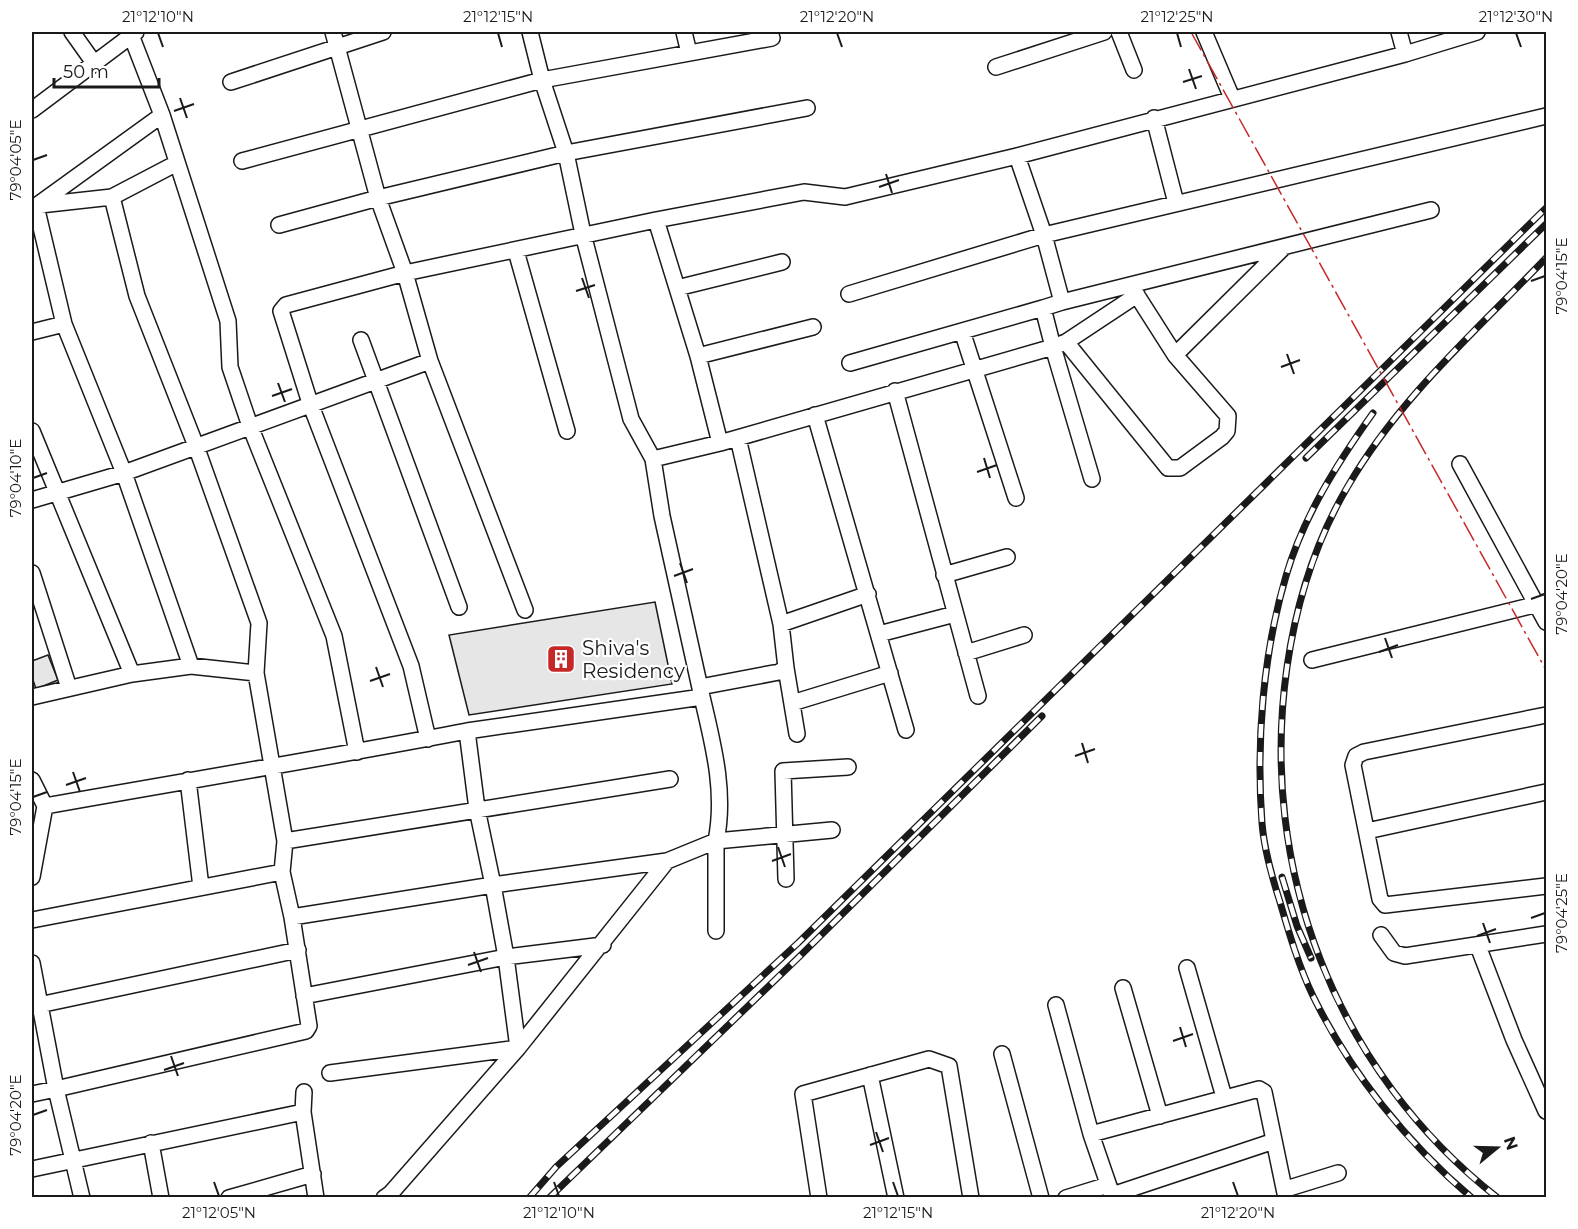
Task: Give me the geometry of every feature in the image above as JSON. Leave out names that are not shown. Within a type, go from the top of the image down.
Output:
[{"type":"street","points":[[72,32],[94,63]]},
{"type":"street","points":[[333,32],[339,47],[378,198],[405,273],[430,361],[525,610]]},
{"type":"street","points":[[231,82],[383,32]]},
{"type":"street","points":[[530,32],[542,80],[566,153],[631,419],[653,459],[662,516],[718,769],[716,931]]},
{"type":"street","points":[[684,32],[690,53]]},
{"type":"street","points":[[996,67],[1104,32]]},
{"type":"street","points":[[1119,32],[1134,70]]},
{"type":"street","points":[[1204,32],[1232,98]]},
{"type":"street","points":[[1399,32],[1405,54]]},
{"type":"street","points":[[428,739],[411,666],[310,403],[281,311],[286,305],[405,273],[656,220],[804,192],[845,197],[1017,156],[1154,118],[1405,54],[1478,32]]},
{"type":"street","points":[[32,110],[134,33],[228,321],[230,367],[249,426],[334,636],[357,752]]},
{"type":"street","points":[[242,161],[542,80],[772,38]]},
{"type":"street","points":[[279,225],[378,198],[566,153],[807,108]]},
{"type":"street","points":[[34,207],[162,115]]},
{"type":"street","points":[[849,294],[1044,235],[1546,116]]},
{"type":"street","points":[[1154,118],[1176,203]]},
{"type":"street","points":[[1017,156],[1044,235],[1062,302]]},
{"type":"street","points":[[34,207],[112,197],[177,163]]},
{"type":"street","points":[[32,1094],[306,1031],[309,1026],[298,950],[282,872],[285,841],[256,673],[259,624],[196,446],[137,296],[112,197]]},
{"type":"street","points":[[34,207],[64,324],[124,473],[190,666]]},
{"type":"street","points":[[850,363],[1062,302],[1134,291],[1431,210]]},
{"type":"street","points":[[656,220],[698,356],[720,443]]},
{"type":"street","points":[[1175,355],[1282,249]]},
{"type":"street","points":[[516,251],[567,431]]},
{"type":"street","points":[[677,288],[782,262]]},
{"type":"street","points":[[653,459],[738,438],[1060,344],[1134,291]]},
{"type":"street","points":[[1060,344],[1168,468],[1173,470],[1180,468],[1222,437],[1229,424],[1227,416],[1175,355],[1134,291]]},
{"type":"street","points":[[1043,308],[1060,344],[1092,479]]},
{"type":"street","points":[[32,332],[64,324]]},
{"type":"street","points":[[698,356],[813,327]]},
{"type":"street","points":[[962,331],[1016,498]]},
{"type":"street","points":[[361,340],[459,607]]},
{"type":"street","points":[[32,500],[124,473],[310,403],[430,361]]},
{"type":"street","points":[[895,391],[978,696]]},
{"type":"street","points":[[815,415],[906,730]]},
{"type":"street","points":[[32,432],[59,492],[132,674]]},
{"type":"street","points":[[738,438],[781,624],[797,734]]},
{"type":"street","points":[[1460,464],[1542,603],[1546,622]]},
{"type":"street","points":[[944,575],[1007,557]]},
{"type":"street","points":[[32,573],[69,688]]},
{"type":"street","points":[[781,624],[868,594]]},
{"type":"street","points":[[1312,660],[1542,603]]},
{"type":"street","points":[[879,634],[955,614]]},
{"type":"street","points":[[966,652],[1024,635]]},
{"type":"street","points":[[32,697],[132,674],[190,666],[256,673]]},
{"type":"street","points":[[45,806],[701,692],[786,668]]},
{"type":"street","points":[[792,703],[890,673]]},
{"type":"street","points":[[1546,715],[1364,752],[1356,756],[1353,765],[1380,899],[1385,905],[1546,886]]},
{"type":"street","points":[[467,731],[477,808],[506,957],[518,1048]]},
{"type":"street","points":[[786,879],[783,771],[848,767]]},
{"type":"street","points":[[285,841],[477,808],[670,779]]},
{"type":"street","points":[[32,780],[45,806],[32,877]]},
{"type":"street","points":[[188,780],[201,887]]},
{"type":"street","points":[[1367,831],[1546,792]]},
{"type":"street","points":[[292,917],[493,885],[667,861],[716,841],[832,830]]},
{"type":"street","points":[[390,1196],[518,1048],[603,945],[667,861]]},
{"type":"street","points":[[32,920],[282,872]]},
{"type":"street","points":[[1381,935],[1394,953],[1405,956],[1546,934]]},
{"type":"street","points":[[304,996],[506,957],[603,945]]},
{"type":"street","points":[[1478,946],[1514,1040],[1546,1111]]},
{"type":"street","points":[[39,1005],[298,950]]},
{"type":"street","points":[[32,963],[56,1089],[82,1197]]},
{"type":"street","points":[[1187,968],[1224,1096]]},
{"type":"street","points":[[1123,988],[1160,1116]]},
{"type":"street","points":[[1056,1005],[1091,1134],[1111,1192]]},
{"type":"street","points":[[330,1073],[518,1048]]},
{"type":"street","points":[[1002,1054],[1041,1197]]},
{"type":"street","points":[[819,1197],[803,1094],[929,1059],[949,1066],[971,1197]]},
{"type":"street","points":[[870,1075],[896,1197]]},
{"type":"street","points":[[1091,1134],[1224,1096],[1259,1089],[1264,1092],[1286,1193],[1338,1173]]},
{"type":"street","points":[[304,1092],[303,1112],[316,1197]]},
{"type":"street","points":[[32,1169],[303,1112]]},
{"type":"street","points":[[1066,1197],[1111,1192],[1274,1141]]},
{"type":"street","points":[[151,1143],[161,1197]]},
{"type":"street","points":[[231,1197],[313,1174]]},
{"type":"building","name":"Shiva's Residency","points":[[655,602],[672,684],[469,715],[449,635]]},
{"type":"building","points":[[48,655],[58,680],[36,689],[32,677],[32,661]]},
{"type":"railway","points":[[529,1198],[556,1167],[798,943],[1546,208]]},
{"type":"railway","points":[[1306,458],[1546,224]]},
{"type":"railway","points":[[1498,1198],[1441,1147],[1393,1090],[1352,1028],[1321,961],[1298,891],[1285,817],[1281,743],[1287,667],[1302,596],[1326,528],[1348,486],[1368,454],[1415,394],[1546,258]]},
{"type":"railway","points":[[1373,413],[1347,451],[1312,511],[1293,554],[1278,606],[1263,698],[1260,761],[1263,833],[1271,873],[1295,950],[1313,996],[1344,1052],[1362,1079],[1403,1130],[1448,1177],[1472,1198]]},
{"type":"railway","points":[[549,1198],[801,955],[1042,716]]},
{"type":"railway","points":[[1282,877],[1297,926],[1311,958]]},
{"type":"power","points":[[1191,32],[1546,670]]},
{"type":"place","name":"Shiva's Residency","points":[[561,659]]}]
